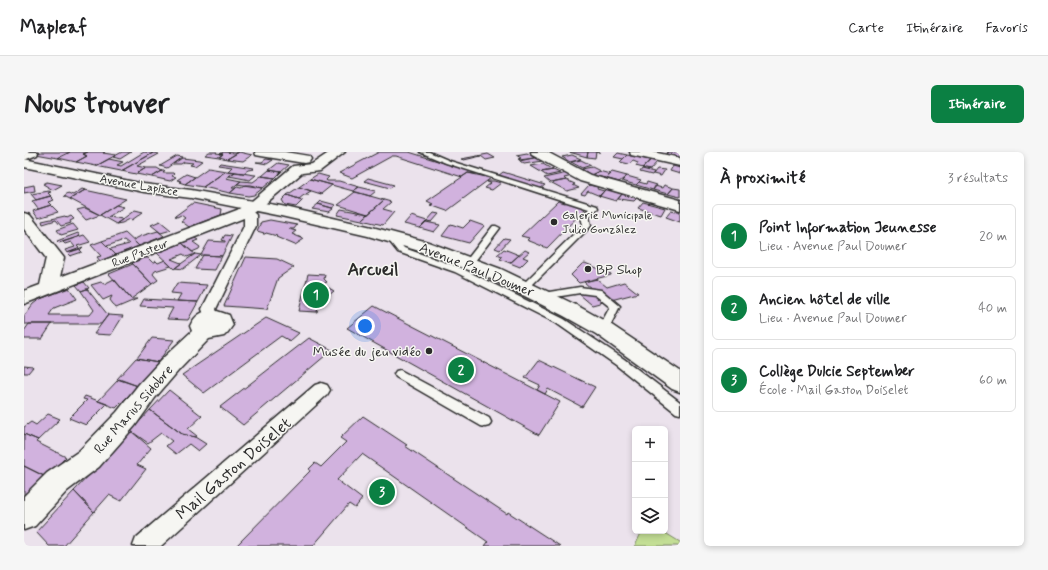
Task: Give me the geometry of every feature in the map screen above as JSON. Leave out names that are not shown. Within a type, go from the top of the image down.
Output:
[{"type":"street","points":[[24,156],[32,152]]},
{"type":"street","points":[[261,152],[305,160],[315,168],[339,152]]},
{"type":"street","points":[[536,152],[585,178],[680,205]]},
{"type":"street","points":[[636,152],[680,162]]},
{"type":"street","points":[[248,210],[305,160]]},
{"type":"street","name":"Avenue Laplace","points":[[24,163],[144,188],[191,194],[248,210]]},
{"type":"street","name":"Avenue Paul Doumer","points":[[248,210],[390,237],[422,246],[469,263],[525,287],[603,329],[680,383]]},
{"type":"street","name":"Rue Pasteur","points":[[25,298],[248,210]]},
{"type":"street","name":"Rue Marius Sidobre","points":[[24,516],[57,482],[88,458],[126,419],[146,391],[208,324],[209,309],[250,226],[250,215],[248,210]]},
{"type":"street","points":[[24,218],[55,258],[49,288]]},
{"type":"street","name":"Mail Gaston Doiselet","points":[[144,546],[321,390]]},
{"type":"lane","points":[[423,152],[448,162],[594,208],[585,217],[587,225],[525,287]]},
{"type":"lane","points":[[469,263],[496,228]]},
{"type":"lane","points":[[390,237],[401,250],[458,270],[560,321],[620,362],[680,409]]},
{"type":"lane","points":[[543,296],[580,290],[598,292],[615,306],[603,329]]},
{"type":"lane","points":[[400,374],[485,422]]},
{"type":"green space","points":[[641,534],[667,534],[680,542],[680,546],[635,546]]},
{"type":"building","points":[[41,152],[70,152],[58,158],[36,154]]},
{"type":"building","points":[[70,152],[88,152],[83,154],[87,156],[76,162],[58,158]]},
{"type":"building","points":[[88,152],[105,152],[103,153],[116,155],[96,166],[76,162],[87,156],[83,154]]},
{"type":"building","points":[[122,152],[131,152],[120,159],[113,157]]},
{"type":"building","points":[[144,152],[153,153],[121,171],[96,166],[109,159],[123,162],[117,165],[121,166]]},
{"type":"building","points":[[209,152],[223,154],[219,157],[205,155]]},
{"type":"building","points":[[223,152],[239,152],[227,159],[219,157],[223,154],[220,154]]},
{"type":"building","points":[[239,152],[252,155],[243,161],[227,159]]},
{"type":"building","points":[[379,152],[409,152],[476,173],[468,173],[462,177],[392,156],[352,178],[339,173]]},
{"type":"building","points":[[569,152],[588,152],[587,157]]},
{"type":"building","points":[[588,152],[596,152],[595,158],[587,157]]},
{"type":"building","points":[[668,152],[680,152],[680,158],[666,154]]},
{"type":"building","points":[[153,153],[159,154],[137,166],[146,168],[136,174],[121,171]]},
{"type":"building","points":[[527,153],[535,158],[518,159],[521,158],[516,155]]},
{"type":"building","points":[[618,153],[627,155],[623,159],[614,157]]},
{"type":"building","points":[[488,154],[495,158],[486,160],[481,156],[464,160],[461,159]]},
{"type":"building","points":[[572,155],[581,159],[570,162],[562,157]]},
{"type":"building","points":[[627,155],[650,160],[643,168],[636,166],[638,163],[633,161],[629,164],[620,162]]},
{"type":"building","points":[[177,156],[182,157],[167,168],[160,166]]},
{"type":"building","points":[[537,157],[543,161],[524,164],[520,161]]},
{"type":"building","points":[[182,158],[202,161],[195,166],[190,165],[193,163],[184,162],[181,164],[173,164]]},
{"type":"building","points":[[266,159],[273,160],[267,164],[256,162],[262,162]]},
{"type":"building","points":[[581,160],[591,165],[582,168],[571,162]]},
{"type":"building","points":[[651,160],[657,162],[650,170],[642,168]]},
{"type":"building","points":[[220,163],[254,169],[248,170],[244,173],[228,171],[232,167],[218,165]]},
{"type":"building","points":[[278,163],[289,165],[281,172],[269,170]]},
{"type":"building","points":[[543,164],[553,170],[541,172],[531,166]]},
{"type":"building","points":[[673,166],[680,168],[680,174],[670,171]]},
{"type":"building","points":[[592,167],[600,171],[591,175],[582,169]]},
{"type":"building","points":[[146,168],[157,168],[162,171],[152,177],[136,174]]},
{"type":"building","points":[[208,168],[226,171],[203,187],[185,184]]},
{"type":"building","points":[[642,169],[654,172],[652,175],[640,172]]},
{"type":"building","points":[[657,169],[665,170],[661,176],[653,174]]},
{"type":"building","points":[[269,170],[281,172],[275,178],[262,176]]},
{"type":"building","points":[[553,170],[560,173],[547,176],[541,172]]},
{"type":"building","points":[[162,171],[165,171],[163,173],[173,173],[174,174],[172,176],[176,177],[170,181],[152,177]]},
{"type":"building","points":[[226,171],[235,172],[226,178],[241,181],[232,188],[236,188],[230,193],[203,187]]},
{"type":"building","points":[[599,171],[610,174],[605,178],[591,175]]},
{"type":"building","points":[[235,172],[256,175],[250,180],[229,176]]},
{"type":"building","points":[[503,172],[545,185],[540,189],[498,176]]},
{"type":"building","points":[[612,172],[627,176],[619,182],[605,178]]},
{"type":"building","points":[[468,173],[491,178],[447,211],[430,205],[433,204],[427,201]]},
{"type":"building","points":[[567,173],[573,176],[564,178],[566,180],[550,183],[544,178]]},
{"type":"building","points":[[186,174],[195,177],[185,184],[177,180]]},
{"type":"building","points":[[318,174],[329,177],[326,180],[327,181],[339,181],[359,187],[353,191],[310,179]]},
{"type":"building","points":[[261,176],[275,178],[263,188],[237,184],[241,181],[253,182]]},
{"type":"building","points":[[627,176],[641,180],[636,185],[622,181]]},
{"type":"building","points":[[368,178],[394,185],[390,188],[364,181]]},
{"type":"building","points":[[310,179],[332,185],[321,194],[299,187]]},
{"type":"building","points":[[566,180],[575,184],[573,185],[579,188],[567,191],[552,183]]},
{"type":"building","points":[[47,182],[62,185],[53,190],[43,184]]},
{"type":"building","points":[[487,182],[501,183],[492,190],[485,188],[491,183]]},
{"type":"building","points":[[639,182],[646,184],[647,182],[657,185],[653,190],[636,185]]},
{"type":"building","points":[[34,185],[35,191],[24,193],[24,187]]},
{"type":"building","points":[[245,185],[263,188],[254,195],[248,196],[230,193],[237,187],[241,188]]},
{"type":"building","points":[[589,185],[598,187],[597,189],[604,191],[600,196],[588,191],[585,195],[581,194]]},
{"type":"building","points":[[664,185],[673,188],[668,194],[653,190],[655,186],[662,188]]},
{"type":"building","points":[[299,187],[311,191],[306,194],[309,195],[304,195],[299,199],[287,195]]},
{"type":"building","points":[[359,187],[376,191],[370,196],[353,191]]},
{"type":"building","points":[[673,188],[680,189],[680,197],[668,194]]},
{"type":"building","points":[[82,189],[85,190],[70,199],[64,196],[68,193],[73,195]]},
{"type":"building","points":[[606,189],[622,194],[616,201],[599,196]]},
{"type":"building","points":[[85,190],[126,199],[100,215],[70,199]]},
{"type":"building","points":[[51,192],[48,193],[51,196],[36,200],[31,194]]},
{"type":"building","points":[[355,192],[384,200],[368,214],[338,205]]},
{"type":"building","points":[[622,194],[637,198],[634,201],[618,199]]},
{"type":"building","points":[[287,195],[303,200],[296,207],[285,205],[282,200]]},
{"type":"building","points":[[50,196],[54,200],[48,202],[51,205],[38,209],[32,201]]},
{"type":"building","points":[[384,200],[391,202],[383,209],[394,212],[383,225],[362,220]]},
{"type":"building","points":[[321,201],[336,205],[332,208],[318,204]]},
{"type":"building","name":"Galerie Municipale Julio González","points":[[558,201],[565,203],[567,202],[586,208],[547,248],[527,240],[529,238],[521,236]]},
{"type":"building","points":[[643,202],[665,208],[661,215],[638,208]]},
{"type":"building","points":[[193,203],[222,209],[221,215],[189,227],[181,221],[185,218],[181,215],[177,217],[175,216]]},
{"type":"building","points":[[318,204],[333,209],[329,212],[312,209]]},
{"type":"building","points":[[51,205],[58,212],[38,218],[33,211]]},
{"type":"building","points":[[116,205],[124,207],[108,217],[123,219],[116,224],[100,215]]},
{"type":"building","points":[[85,208],[100,215],[86,220],[77,210]]},
{"type":"building","points":[[341,209],[368,214],[362,220],[337,215]]},
{"type":"building","points":[[135,210],[143,212],[132,220],[130,219],[116,224]]},
{"type":"building","points":[[671,211],[680,211],[680,222],[666,217]]},
{"type":"building","points":[[434,213],[439,214],[432,222],[427,221]]},
{"type":"building","points":[[65,216],[67,218],[71,216],[74,219],[70,221],[71,223],[61,226],[56,220],[43,224],[42,221]]},
{"type":"building","points":[[411,216],[427,221],[420,228],[404,224]]},
{"type":"building","points":[[270,220],[297,225],[294,229],[289,229],[296,231],[292,234],[304,239],[295,245],[276,237],[277,236],[266,233],[263,234],[264,233],[257,231],[261,222]]},
{"type":"building","points":[[160,221],[171,230],[161,233],[151,225]]},
{"type":"building","points":[[470,221],[484,226],[469,243],[442,236],[451,224],[463,228]]},
{"type":"building","points":[[426,222],[440,225],[434,232],[420,228]]},
{"type":"building","points":[[73,224],[78,230],[61,235],[57,230]]},
{"type":"building","points":[[158,231],[164,236],[139,246],[133,240],[141,236]]},
{"type":"building","points":[[78,233],[80,236],[59,243],[57,241]]},
{"type":"building","points":[[125,233],[139,246],[116,255],[110,249],[129,244],[124,240],[107,246],[102,241]]},
{"type":"building","points":[[84,235],[90,242],[77,246],[80,249],[67,253],[65,250],[75,247],[71,242],[65,244],[63,242]]},
{"type":"building","points":[[225,235],[232,236],[222,256],[201,255],[209,241],[225,242],[222,240]]},
{"type":"building","points":[[195,238],[198,240],[193,242],[200,247],[192,252],[182,243]]},
{"type":"building","points":[[504,238],[510,239],[500,250],[495,248]]},
{"type":"building","points":[[102,241],[116,255],[100,261],[97,257],[101,256],[91,245]]},
{"type":"building","points":[[182,243],[195,254],[187,257],[183,254],[171,259],[181,263],[174,269],[157,253]]},
{"type":"building","points":[[83,247],[80,250],[82,252],[70,256],[67,253]]},
{"type":"building","points":[[504,249],[519,255],[510,263],[500,259],[502,257],[497,255]]},
{"type":"building","points":[[525,250],[529,252],[523,257],[528,259],[520,267],[510,263]]},
{"type":"building","points":[[195,254],[201,255],[183,269],[175,268]]},
{"type":"building","points":[[203,255],[222,256],[215,270],[195,269]]},
{"type":"building","points":[[246,257],[277,259],[294,267],[278,278],[267,309],[224,306]]},
{"type":"building","points":[[148,258],[153,263],[156,261],[158,263],[165,260],[171,266],[155,271],[153,274],[158,280],[152,284],[132,263]]},
{"type":"building","name":"BP Shop","points":[[585,263],[611,275],[579,283],[571,275]]},
{"type":"building","points":[[133,264],[152,284],[131,299],[109,274]]},
{"type":"building","points":[[308,274],[325,275],[324,279],[327,282],[323,284],[322,289],[329,288],[334,291],[323,300],[320,299],[317,312],[299,311]]},
{"type":"building","points":[[114,279],[131,299],[137,299],[116,308],[110,300],[112,296],[103,300],[91,285],[101,282],[104,284]]},
{"type":"building","points":[[597,279],[607,287],[624,282],[638,293],[592,305],[579,294],[593,290],[584,282]]},
{"type":"building","points":[[84,282],[89,288],[81,291],[76,285]]},
{"type":"building","points":[[177,283],[207,285],[198,302],[177,301],[181,294],[171,293]]},
{"type":"building","points":[[69,288],[77,299],[54,308],[49,315],[90,315],[94,310],[81,291],[87,289],[108,315],[101,324],[24,324],[24,316],[33,304],[40,299]]},
{"type":"building","points":[[144,299],[198,302],[188,320],[167,319],[173,308],[140,306]]},
{"type":"building","points":[[374,306],[560,402],[539,435],[347,328]]},
{"type":"building","points":[[108,315],[123,316],[111,335],[94,334]]},
{"type":"building","points":[[266,318],[299,333],[290,341],[281,336],[204,393],[182,375]]},
{"type":"building","points":[[29,324],[52,324],[42,339],[24,339],[24,331]]},
{"type":"building","points":[[152,338],[174,340],[158,362],[137,358]]},
{"type":"building","points":[[309,338],[332,350],[243,425],[220,407]]},
{"type":"building","points":[[136,358],[158,362],[138,386],[117,379]]},
{"type":"building","points":[[539,360],[595,387],[582,407],[548,389],[545,394],[537,390],[540,385],[525,378]]},
{"type":"building","points":[[24,366],[33,367],[28,373],[24,373]]},
{"type":"building","points":[[119,379],[138,386],[116,408],[98,401]]},
{"type":"building","points":[[169,390],[202,416],[188,429],[197,436],[195,437],[182,434],[150,410]]},
{"type":"building","points":[[85,396],[107,404],[86,425],[69,418],[87,400],[83,399]]},
{"type":"building","points":[[150,410],[182,434],[195,437],[206,444],[198,451],[189,444],[176,454],[166,446],[172,441],[161,433],[148,443],[131,431]]},
{"type":"building","points":[[48,414],[60,419],[38,440],[24,434],[24,427],[31,422],[36,425]]},
{"type":"building","points":[[363,416],[507,514],[508,512],[560,546],[485,546],[488,542],[362,454],[337,480],[362,499],[355,508],[349,504],[313,546],[236,546],[310,471],[309,469],[315,463],[321,467],[346,442],[340,438]]},
{"type":"building","points":[[131,431],[151,448],[137,465],[146,469],[121,501],[109,495],[94,512],[74,491]]},
{"type":"building","points":[[24,434],[38,440],[36,442],[66,457],[46,477],[24,466]]},
{"type":"building","points":[[24,466],[46,477],[24,498]]},
{"type":"building","points":[[74,491],[94,512],[64,546],[49,546],[36,532]]},
{"type":"place","name":"Galerie Municipale Julio González","points":[[554,222]]},
{"type":"place","name":"BP Shop","points":[[588,269]]},
{"type":"place","name":"Point Information Jeunesse","points":[[316,295]]},
{"type":"place","name":"Musée du jeu vidéo","points":[[429,351]]},
{"type":"place","name":"Ancien hôtel de ville","points":[[461,370]]},
{"type":"place","name":"Collège Dulcie September","points":[[382,492]]},
{"type":"district","name":"Arcueil","points":[[373,269]]}]
